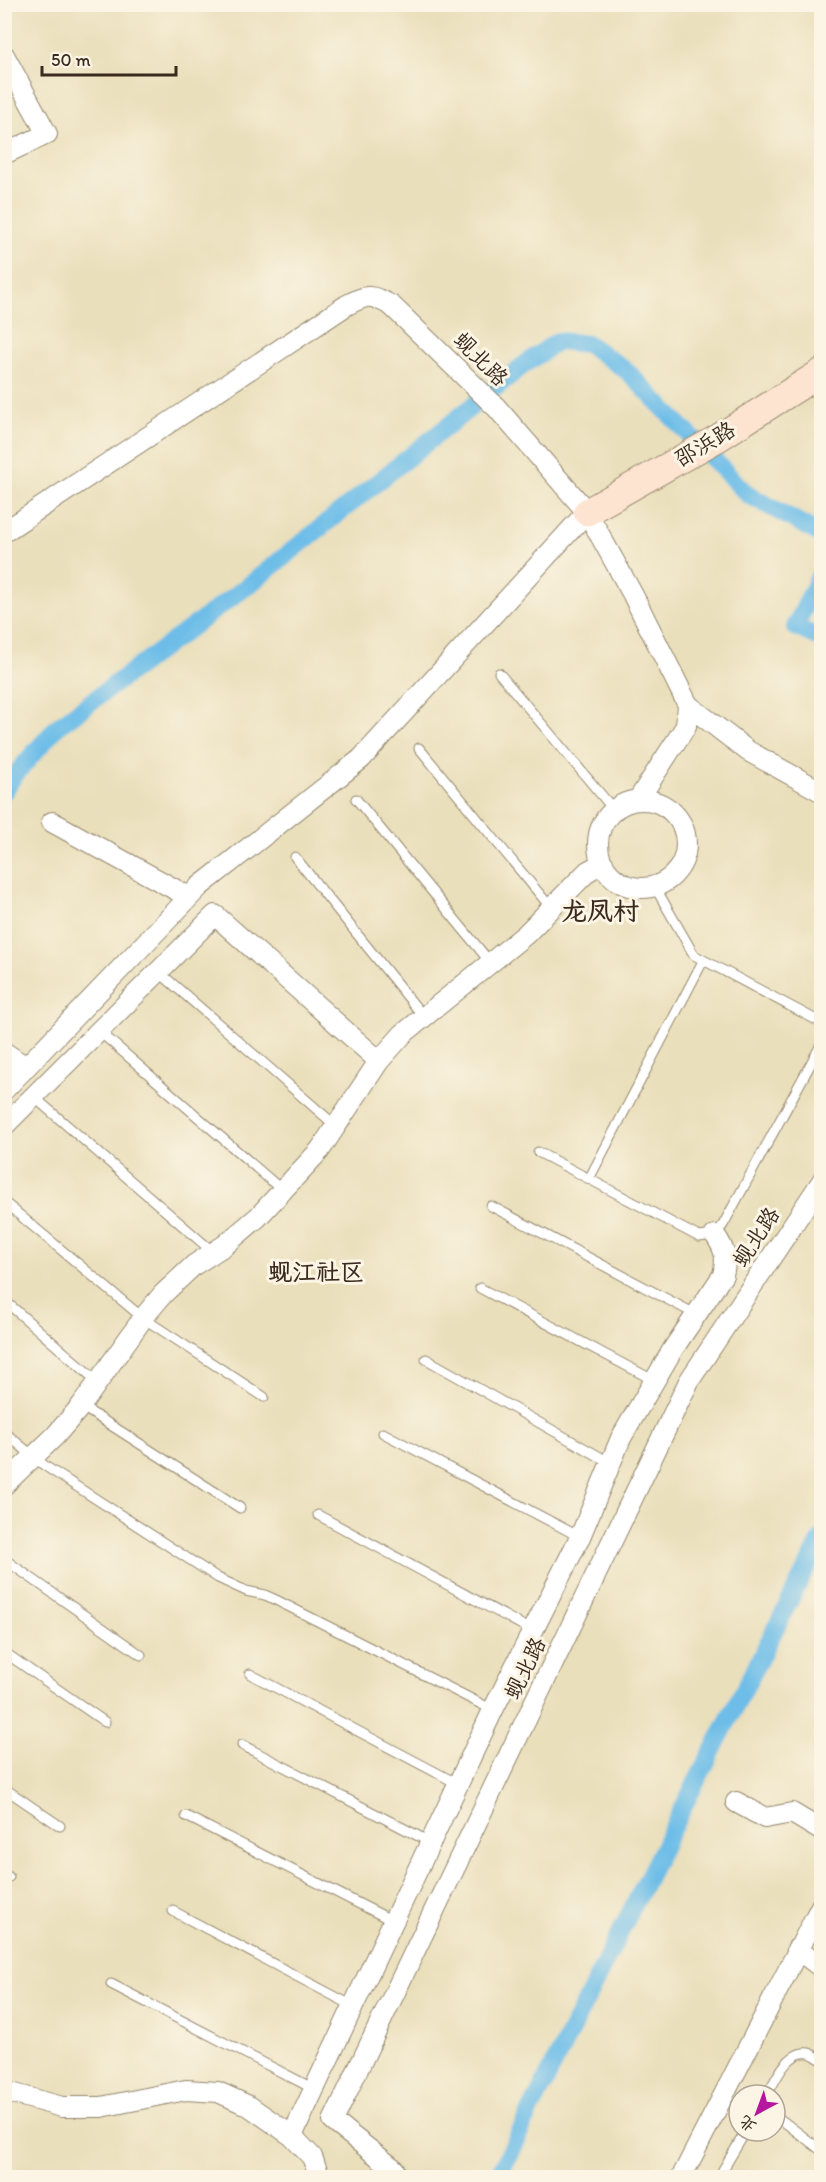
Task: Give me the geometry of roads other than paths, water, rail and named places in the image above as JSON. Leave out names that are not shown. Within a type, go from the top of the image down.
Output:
[{"type":"street","points":[[4,55],[47,135],[4,154]]},
{"type":"street","name":"蚬北路","points":[[4,532],[347,305],[365,296],[378,298],[392,306],[473,383],[587,512],[633,595],[688,705],[748,751],[822,792]]},
{"type":"street","name":"邵浜路","points":[[587,512],[718,438],[822,372]]},
{"type":"street","points":[[4,1090],[199,887],[361,759],[587,512]]},
{"type":"street","points":[[638,800],[686,726],[688,705]]},
{"type":"street","points":[[638,800],[657,802],[673,812],[683,827],[687,845],[683,863],[671,878],[655,887],[636,889],[619,883],[606,870],[598,852],[599,834],[607,817],[621,805],[638,800]]},
{"type":"street","points":[[52,822],[189,897]]},
{"type":"street","points":[[4,1485],[55,1436],[81,1406],[143,1318],[177,1279],[258,1217],[320,1150],[379,1061],[403,1034],[526,934],[588,872],[603,863]]},
{"type":"street","points":[[4,1126],[215,915],[379,1061]]},
{"type":"street","points":[[4,1052],[26,1067]]},
{"type":"street","name":"蚬北路","points":[[394,2169],[333,2121],[689,1381],[822,1181]]},
{"type":"street","points":[[292,2136],[493,1710],[580,1537],[609,1462],[673,1349],[723,1275],[727,1261],[723,1246],[715,1235]]},
{"type":"street","points":[[736,1802],[765,1818],[792,1813],[822,1831]]},
{"type":"street","points":[[681,2178],[822,1904]]},
{"type":"street","points":[[797,1949],[822,1968]]},
{"type":"street","points":[[4,2091],[62,2108],[101,2107],[186,2090],[218,2092],[249,2106],[292,2136],[312,2157],[320,2178]]},
{"type":"lane","points":[[499,673],[614,810]]},
{"type":"lane","points":[[419,748],[552,909]]},
{"type":"lane","points":[[356,800],[490,962]]},
{"type":"lane","points":[[295,857],[423,1016]]},
{"type":"lane","points":[[655,887],[694,955],[822,1023]]},
{"type":"lane","points":[[589,1179],[703,961]]},
{"type":"lane","points":[[159,972],[336,1126]]},
{"type":"lane","points":[[99,1031],[283,1191]]},
{"type":"lane","points":[[538,1152],[699,1237],[715,1235],[723,1225],[822,1043]]},
{"type":"lane","points":[[33,1096],[213,1252]]},
{"type":"lane","points":[[4,1202],[143,1318],[264,1397]]},
{"type":"lane","points":[[491,1206],[697,1315]]},
{"type":"lane","points":[[480,1288],[654,1381]]},
{"type":"lane","points":[[4,1300],[98,1382]]},
{"type":"lane","points":[[426,1359],[609,1462]]},
{"type":"lane","points":[[81,1406],[240,1508]]},
{"type":"lane","points":[[4,1432],[45,1466],[218,1578],[246,1592],[265,1595],[276,1600],[493,1710]]},
{"type":"lane","points":[[383,1433],[580,1537]]},
{"type":"lane","points":[[318,1515],[533,1631]]},
{"type":"lane","points":[[4,1559],[141,1656]]},
{"type":"lane","points":[[4,1652],[105,1722]]},
{"type":"lane","points":[[250,1674],[458,1784]]},
{"type":"lane","points":[[242,1745],[430,1842]]},
{"type":"lane","points":[[4,1788],[60,1826]]},
{"type":"lane","points":[[186,1816],[393,1921]]},
{"type":"lane","points":[[173,1911],[353,2007]]},
{"type":"lane","points":[[111,1984],[314,2089]]},
{"type":"lane","points":[[774,2083],[783,2067],[794,2056],[808,2053],[822,2060]]},
{"type":"lane","points":[[787,2124],[822,2151]]},
{"type":"lane","points":[[718,2178],[739,2143]]},
{"type":"waterway","points":[[4,791],[14,776],[57,727],[254,581],[525,364],[558,341],[588,344],[627,371],[747,494],[822,535]]},
{"type":"waterway","points":[[822,571],[795,627],[822,639]]},
{"type":"waterway","points":[[497,2178],[674,1825],[822,1538]]},
{"type":"district","name":"龙凤村","points":[[600,911]]},
{"type":"district","name":"蚬江社区","points":[[316,1271]]}]
